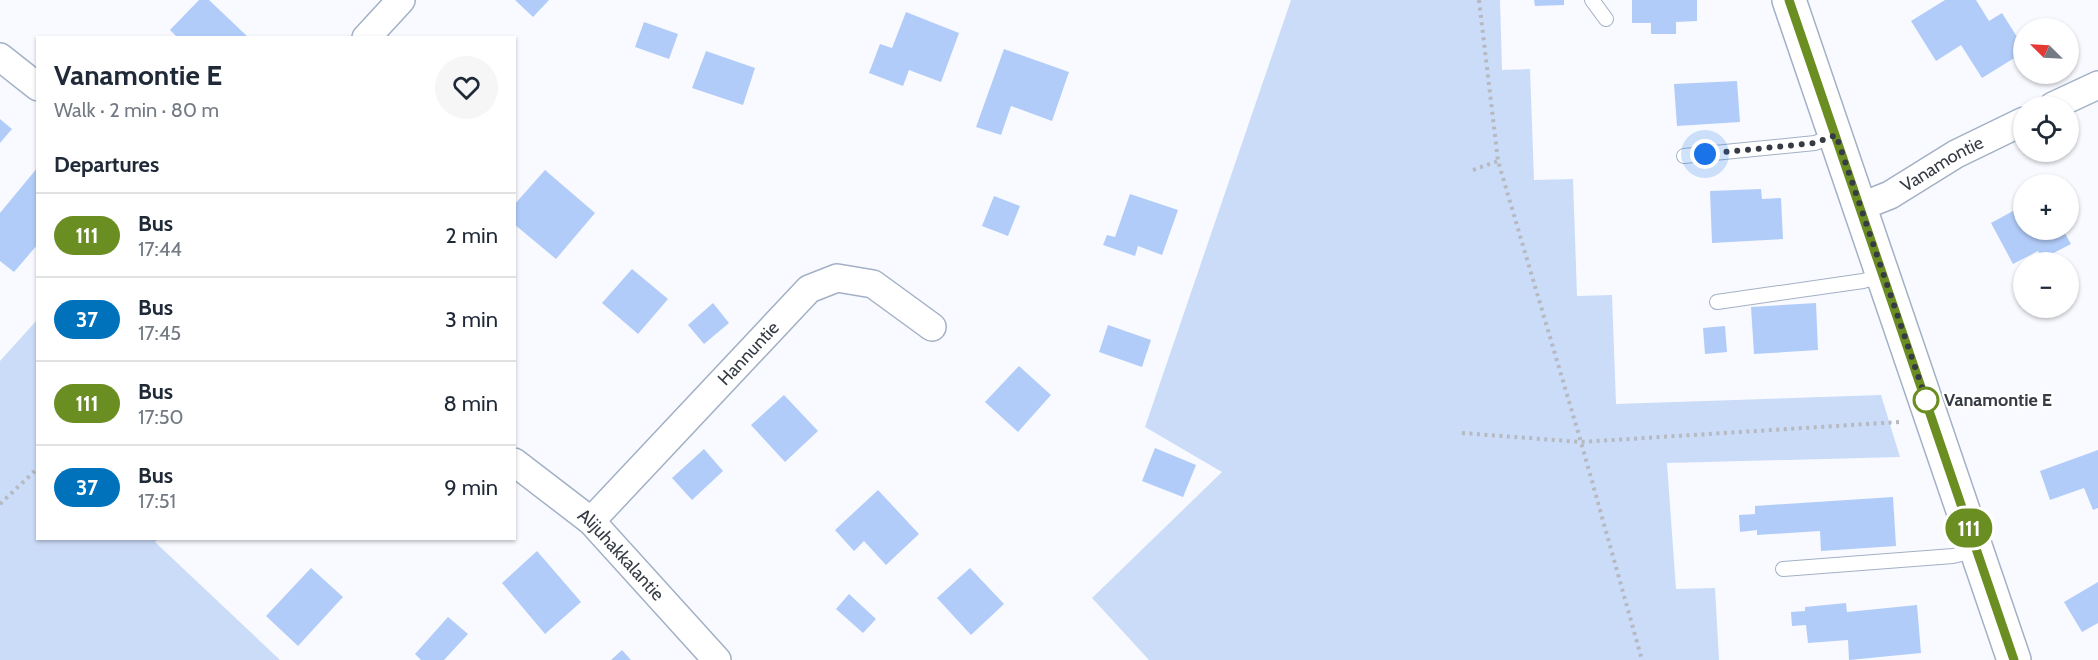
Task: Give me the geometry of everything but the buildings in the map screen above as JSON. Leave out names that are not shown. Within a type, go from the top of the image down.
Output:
[{"type":"street","points":[[368,36],[401,0]]},
{"type":"street","points":[[1789,0],[1977,550],[2011,659]]},
{"type":"street","points":[[0,57],[36,85]]},
{"type":"street","points":[[2074,96],[2098,85]]},
{"type":"street","name":"Vanamontie","points":[[1860,207],[1890,195],[1956,154],[2013,126]]},
{"type":"street","name":"Hannuntie","points":[[591,521],[809,289],[837,278],[873,284],[932,327]]},
{"type":"street","name":"Alijuhakkalantie","points":[[516,464],[591,521],[717,660]]},
{"type":"lane","points":[[1592,0],[1606,19]]},
{"type":"lane","points":[[1683,156],[1815,143],[1836,135]]},
{"type":"lane","points":[[1717,302],[1863,281],[1884,275]]},
{"type":"lane","points":[[1783,569],[1953,556],[1977,550]]},
{"type":"path","points":[[1479,0],[1498,161],[1581,442],[1642,660]]},
{"type":"path","points":[[1473,170],[1498,161]]},
{"type":"path","points":[[1462,433],[1581,442],[1900,422]]},
{"type":"path","points":[[0,504],[36,470]]},
{"type":"shaded area","points":[[1291,0],[1500,0],[1502,70],[1530,69],[1534,180],[1573,179],[1577,296],[1612,295],[1616,404],[1881,395],[1900,457],[1667,463],[1676,589],[1715,588],[1719,660],[1149,660],[1092,598],[1222,472],[1145,427]]},
{"type":"shaded area","points":[[36,321],[36,540],[157,540],[155,542],[280,660],[0,660],[0,361]]},
{"type":"bus line","name":"111","points":[[1789,0],[2014,660]]},
{"type":"place","name":"Vanamontie E","points":[[1926,400]]},
{"type":"route","points":[[1705,154],[1815,143],[1836,135],[1927,402],[1926,400]]}]
